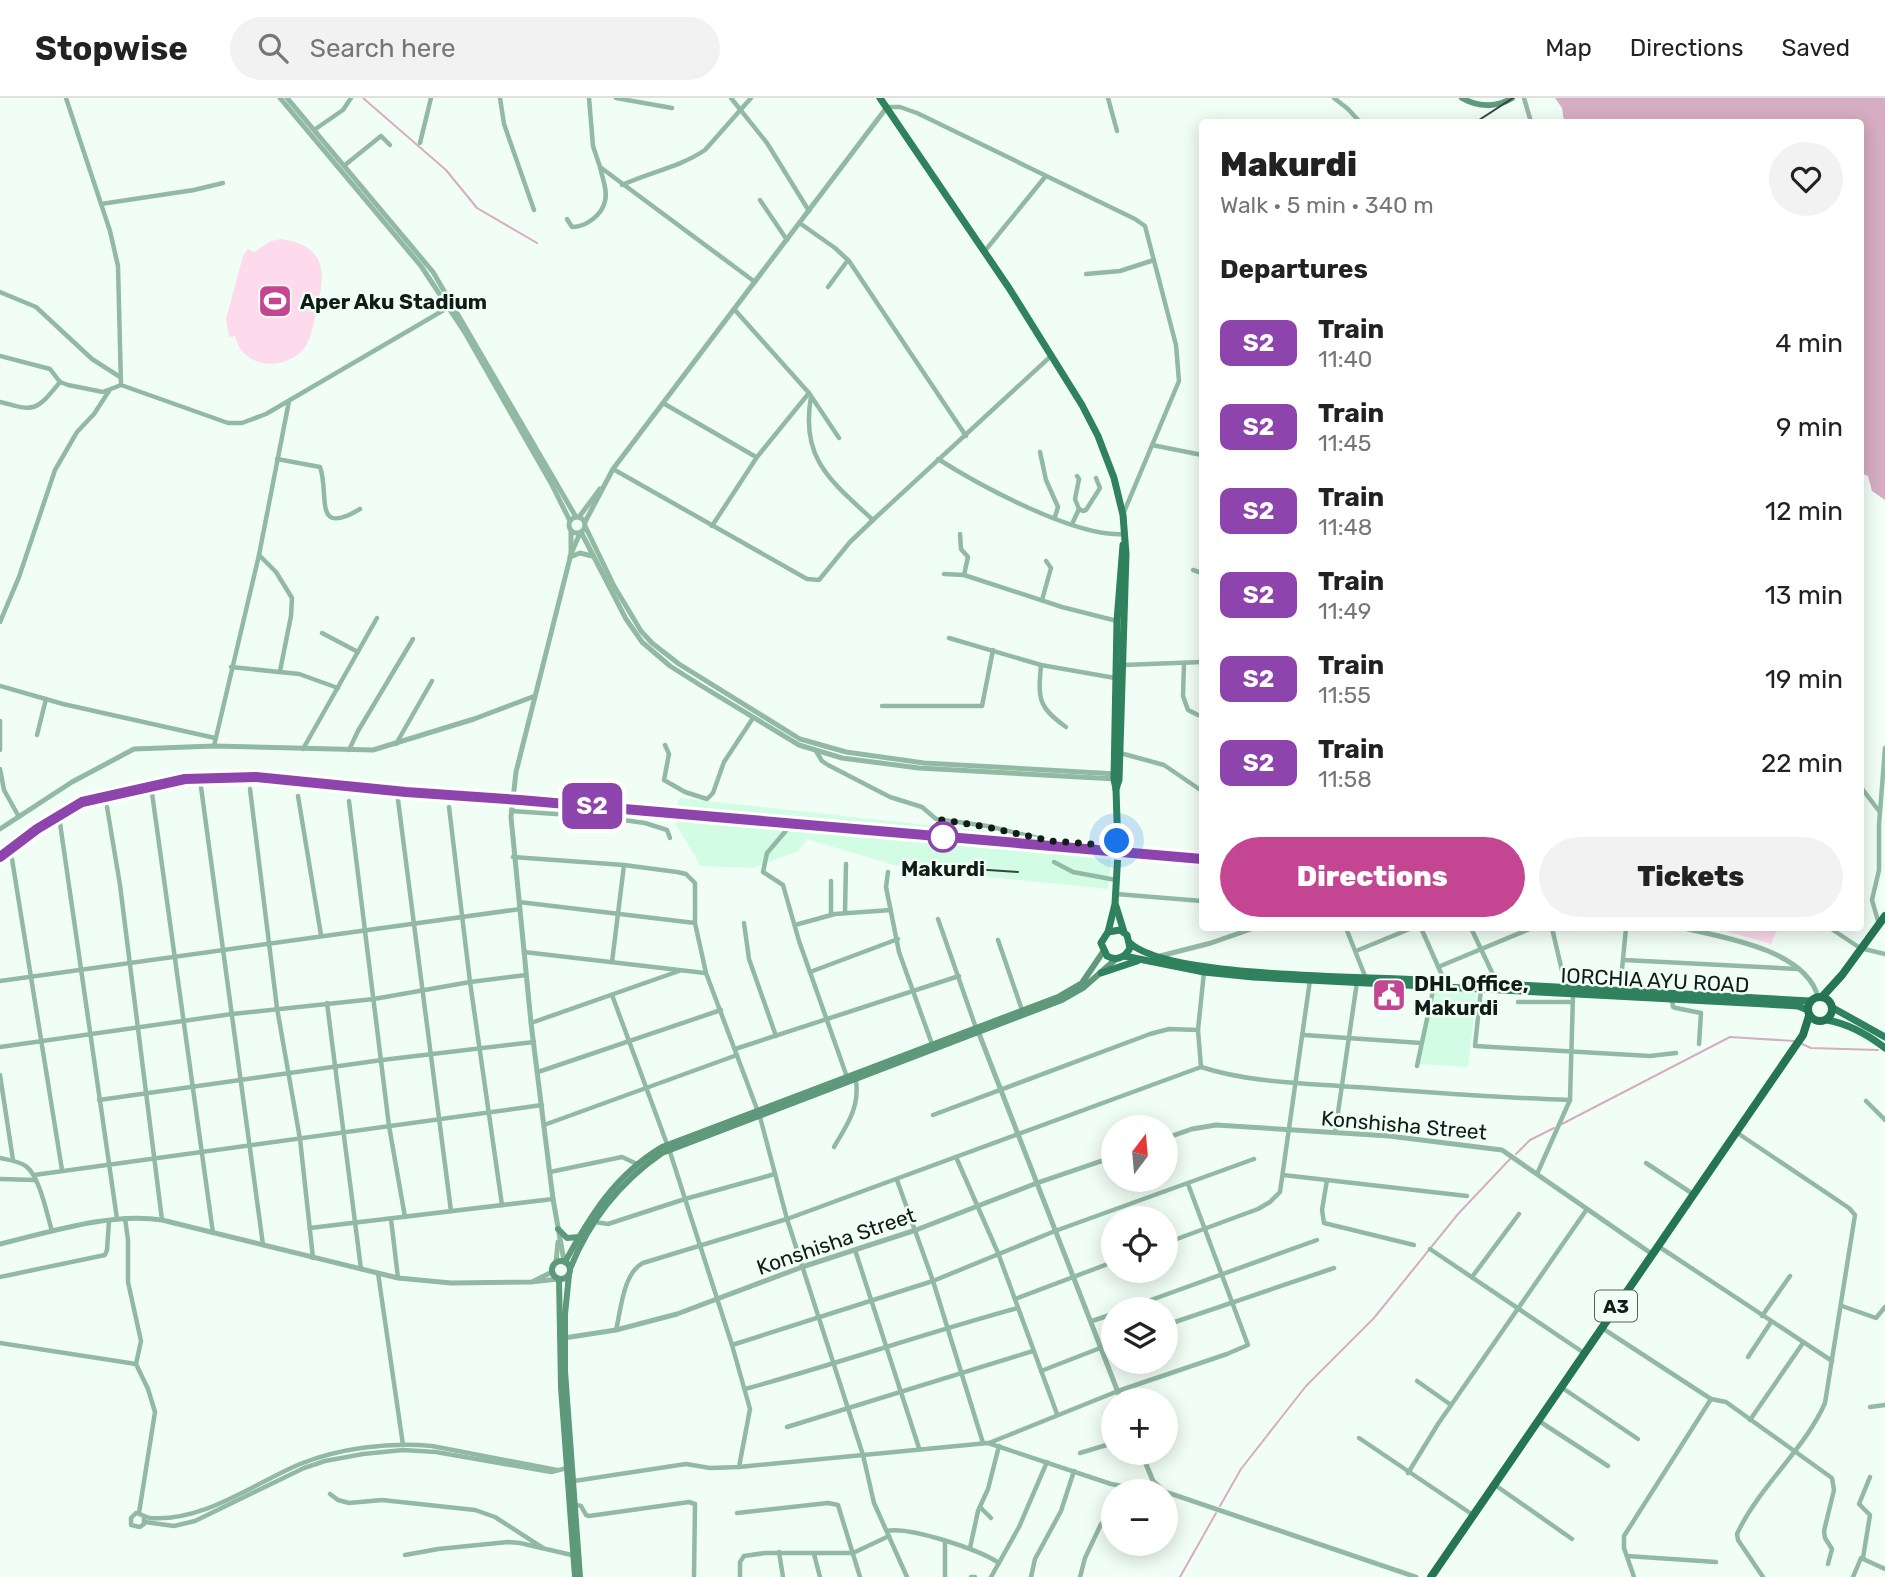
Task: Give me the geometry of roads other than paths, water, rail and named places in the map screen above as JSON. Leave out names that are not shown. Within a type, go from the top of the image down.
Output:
[{"type":"highway","name":"A3","points":[[1431,1577],[1803,1035],[1813,1004],[1842,975],[1885,910]]},
{"type":"highway","name":"A3","points":[[1803,1035],[1831,1015],[1842,975]]},
{"type":"highway","points":[[1824,1021],[1814,1020],[1813,1004],[1832,1005]]},
{"type":"main road","points":[[880,98],[984,252],[1082,405],[1098,436],[1114,478],[1123,515],[1126,554],[1117,777]]},
{"type":"main road","points":[[1462,98],[1472,103],[1487,105],[1502,104],[1512,98]]},
{"type":"main road","points":[[575,1577],[576,1505],[559,1365],[558,1279],[552,1272],[562,1262],[608,1192],[637,1164],[668,1146],[856,1080],[1058,997],[1078,986],[1091,973],[1103,952],[1101,943],[1108,932],[1115,904],[1117,880],[1116,789],[1120,753],[1115,678],[1120,663],[1117,621],[1124,537]]},
{"type":"main road","points":[[1115,904],[1130,943],[1143,952],[1237,971],[1620,990],[1813,1004]]},
{"type":"main road","points":[[1108,932],[1124,932]]},
{"type":"main road","points":[[759,1114],[932,1044],[1062,1000],[1101,973],[1120,957],[1130,943]]},
{"type":"main road","points":[[1103,952],[1120,957]]},
{"type":"main road","name":"IORCHIA AYU ROAD","points":[[1120,957],[1204,972],[1253,977],[1481,988],[1573,998],[1813,1004]]},
{"type":"main road","points":[[1101,973],[1141,960]]},
{"type":"main road","points":[[1832,1005],[1885,1037]]},
{"type":"main road","points":[[1824,1021],[1844,1024],[1885,1048]]},
{"type":"main road","points":[[580,1577],[576,1556],[565,1382],[564,1338],[570,1272],[579,1248],[594,1222],[626,1182],[668,1146]]},
{"type":"main road","points":[[559,1232],[566,1238],[579,1237]]},
{"type":"main road","points":[[562,1262],[570,1272]]},
{"type":"main road","points":[[558,1279],[570,1272]]},
{"type":"street","points":[[66,98],[110,231],[120,281],[121,385]]},
{"type":"street","points":[[280,98],[421,266],[449,307],[545,472],[575,518],[585,524],[614,586],[641,631],[679,664],[800,739],[846,752],[924,766]]},
{"type":"street","points":[[288,98],[433,272],[575,518]]},
{"type":"street","points":[[314,130],[343,110],[351,98]]},
{"type":"street","points":[[420,143],[431,98]]},
{"type":"street","points":[[500,98],[504,124],[534,210]]},
{"type":"street","points":[[567,219],[572,227],[579,227],[591,221],[603,208],[606,197],[593,146],[589,98]]},
{"type":"street","points":[[616,98],[672,108]]},
{"type":"street","points":[[731,98],[767,143],[809,211]]},
{"type":"street","points":[[622,185],[678,164],[705,150],[751,98]]},
{"type":"street","points":[[1108,98],[1118,131]]},
{"type":"street","points":[[1334,98],[1357,119]]},
{"type":"street","points":[[1524,98],[1530,119]]},
{"type":"street","points":[[562,1262],[531,1023],[513,856],[511,811],[516,772],[571,556],[613,469],[887,107],[900,107],[917,113],[1139,221],[1146,229],[1176,345],[1179,375],[1178,385],[1123,515]]},
{"type":"street","points":[[345,165],[381,136],[390,145]]},
{"type":"street","points":[[600,167],[755,282]]},
{"type":"street","points":[[984,252],[1045,177]]},
{"type":"street","points":[[101,204],[223,183]]},
{"type":"street","points":[[760,200],[788,241]]},
{"type":"street","points":[[801,224],[848,260],[966,436]]},
{"type":"street","points":[[828,288],[848,260]]},
{"type":"street","points":[[1086,274],[1120,271],[1154,260]]},
{"type":"street","points":[[0,292],[36,307],[85,353],[120,377]]},
{"type":"street","points":[[0,356],[49,368],[60,382],[103,392],[121,385],[207,417],[235,424],[266,414],[449,307]]},
{"type":"street","points":[[734,309],[810,394],[839,438]]},
{"type":"street","points":[[613,469],[807,579],[816,581],[822,578],[850,542],[1051,356]]},
{"type":"street","points":[[0,402],[26,408],[38,407],[60,382]]},
{"type":"street","points":[[0,622],[19,577],[55,470],[77,432],[94,414],[109,391]]},
{"type":"street","points":[[712,526],[757,457],[810,394]]},
{"type":"street","points":[[810,394],[808,425],[813,453],[822,468],[873,520]]},
{"type":"street","points":[[214,746],[259,555],[289,400]]},
{"type":"street","points":[[663,402],[757,457]]},
{"type":"street","points":[[1153,445],[1199,454]]},
{"type":"street","points":[[1040,452],[1046,480],[1058,507],[1055,517]]},
{"type":"street","points":[[938,458],[974,482],[1055,517],[1095,533],[1124,537]]},
{"type":"street","points":[[277,459],[320,467],[324,507],[331,517],[340,519],[360,509]]},
{"type":"street","points":[[1072,524],[1079,509],[1075,499],[1079,479],[1077,476]]},
{"type":"street","points":[[1079,509],[1086,510],[1100,488],[1096,478]]},
{"type":"street","points":[[571,556],[571,531],[575,518],[602,487]]},
{"type":"street","points":[[571,531],[580,533],[626,619],[642,642],[670,666],[799,745],[862,761],[1117,777]]},
{"type":"street","points":[[960,534],[961,550],[968,556],[964,575]]},
{"type":"street","points":[[571,556],[580,553],[592,556]]},
{"type":"street","points":[[259,555],[276,572],[292,598],[292,616],[281,671]]},
{"type":"street","points":[[1042,600],[1051,568],[1046,561]]},
{"type":"street","points":[[1193,570],[1199,572]]},
{"type":"street","points":[[944,574],[964,575],[1117,621]]},
{"type":"street","points":[[303,749],[377,618]]},
{"type":"street","points":[[322,632],[358,652]]},
{"type":"street","points":[[950,638],[1041,665],[1115,678]]},
{"type":"street","points":[[349,751],[358,731],[413,639]]},
{"type":"street","points":[[882,706],[982,706],[989,682],[993,650]]},
{"type":"street","points":[[1120,663],[1199,662]]},
{"type":"street","points":[[1184,663],[1185,704],[1190,712],[1198,715]]},
{"type":"street","points":[[1041,665],[1040,688],[1043,705],[1048,714],[1066,727]]},
{"type":"street","points":[[231,667],[281,671],[306,676],[338,688]]},
{"type":"street","points":[[396,745],[432,681]]},
{"type":"street","points":[[0,686],[215,738]]},
{"type":"street","points":[[0,829],[72,782],[134,749],[214,746],[373,750],[396,745],[535,696]]},
{"type":"street","points":[[37,736],[46,699]]},
{"type":"street","points":[[665,745],[669,754],[664,780],[685,792],[709,799],[724,762],[753,718]]},
{"type":"street","points":[[0,721],[0,750]]},
{"type":"street","points":[[1882,918],[1872,900],[1879,870],[1885,748]]},
{"type":"street","points":[[816,751],[828,765],[890,797],[922,807],[936,819],[1051,841],[1118,846]]},
{"type":"street","points":[[1120,753],[1164,765],[1199,789]]},
{"type":"street","points":[[0,769],[2,787],[19,817]]},
{"type":"street","points":[[201,787],[263,1246]]},
{"type":"street","points":[[250,789],[277,1009],[300,1139],[313,1258]]},
{"type":"street","points":[[1864,791],[1880,811]]},
{"type":"street","points":[[152,793],[214,1234]]},
{"type":"street","points":[[298,796],[321,935]]},
{"type":"street","points":[[398,800],[451,1211]]},
{"type":"street","points":[[349,801],[389,1126],[405,1217]]},
{"type":"street","points":[[107,807],[148,1093],[162,1220]]},
{"type":"street","points":[[449,807],[470,982],[502,1205]]},
{"type":"street","points":[[511,811],[549,812],[646,823],[667,830],[670,838]]},
{"type":"street","points":[[60,823],[117,1219]]},
{"type":"street","points":[[790,826],[767,853],[763,872],[783,885],[847,1077]]},
{"type":"street","points":[[513,856],[624,864],[677,872],[691,877],[696,890],[695,923],[706,973],[759,1114],[787,1220],[863,1455],[874,1503],[907,1577]]},
{"type":"street","points":[[12,859],[62,1170]]},
{"type":"street","points":[[1054,863],[1073,872],[1117,880]]},
{"type":"street","points":[[612,962],[624,864]]},
{"type":"street","points":[[845,912],[846,864]]},
{"type":"street","points":[[888,872],[886,887],[900,952],[932,1044]]},
{"type":"street","points":[[831,881],[831,915]]},
{"type":"street","points":[[1116,894],[1199,901]]},
{"type":"street","points":[[0,981],[463,917],[519,906],[695,923]]},
{"type":"street","points":[[795,925],[845,912],[891,910]]},
{"type":"street","points":[[938,919],[977,1030],[1101,1347],[1041,1371]]},
{"type":"street","points":[[744,923],[749,959],[776,1036]]},
{"type":"street","points":[[1158,957],[1245,931]]},
{"type":"street","points":[[1347,931],[1365,976]]},
{"type":"street","points":[[1356,951],[1405,931]]},
{"type":"street","points":[[1422,931],[1445,982]]},
{"type":"street","points":[[1472,931],[1497,984]]},
{"type":"street","points":[[1438,967],[1525,931]]},
{"type":"street","points":[[1553,931],[1566,988]]},
{"type":"street","points":[[1620,990],[1626,931]]},
{"type":"street","points":[[1695,931],[1761,947],[1797,969],[1812,983],[1813,1004]]},
{"type":"street","points":[[1834,931],[1860,948],[1885,954]]},
{"type":"street","points":[[810,972],[898,939]]},
{"type":"street","points":[[998,940],[1022,1010]]},
{"type":"street","points":[[524,952],[706,973]]},
{"type":"street","points":[[1624,960],[1797,969]]},
{"type":"street","points":[[531,1023],[683,970]]},
{"type":"street","points":[[1201,1067],[1198,1030],[1204,972]]},
{"type":"street","points":[[0,1047],[232,1014],[374,999],[526,975]]},
{"type":"street","points":[[544,1125],[648,1088],[776,1036],[959,976]]},
{"type":"street","points":[[1178,1239],[1246,1214],[1270,1202],[1280,1192],[1310,979]]},
{"type":"street","points":[[1335,1133],[1357,981]]},
{"type":"street","points":[[1417,1066],[1434,985]]},
{"type":"street","points":[[1481,988],[1474,1046],[1650,1056],[1676,1053]]},
{"type":"street","points":[[612,995],[668,1146],[745,1389],[750,1414],[739,1467]]},
{"type":"street","points":[[1518,1002],[1573,998],[1570,1100],[1537,1174]]},
{"type":"street","points":[[1672,999],[1673,1007],[1701,1013],[1699,1044]]},
{"type":"street","points":[[327,1003],[361,1269]]},
{"type":"street","points":[[538,1072],[721,1010]]},
{"type":"street","points":[[933,1115],[1159,1031],[1198,1030]]},
{"type":"street","points":[[1304,1035],[1421,1043]]},
{"type":"street","points":[[99,1100],[382,1060],[534,1042]]},
{"type":"street","points":[[616,1330],[630,1277],[637,1266],[787,1220],[1201,1067],[1228,1075],[1297,1083],[1471,1097],[1570,1100]]},
{"type":"street","points":[[0,1075],[13,1160]]},
{"type":"street","points":[[834,1147],[854,1112],[858,1094],[856,1080]]},
{"type":"street","points":[[1866,1101],[1885,1120]]},
{"type":"street","points":[[0,1179],[35,1177],[108,1163],[542,1105]]},
{"type":"street","name":"Konshisha Street","points":[[1178,1134],[1216,1125],[1389,1136],[1494,1148],[1508,1153],[1652,1254]]},
{"type":"street","points":[[1736,1131],[1854,1213],[1842,1306],[1825,1403],[1813,1426],[1792,1451],[1737,1534],[1738,1541],[1763,1577]]},
{"type":"street","points":[[550,1172],[622,1157],[637,1164]]},
{"type":"street","points":[[956,1157],[998,1253],[1057,1413]]},
{"type":"street","points":[[0,1158],[13,1160],[29,1168],[35,1177],[52,1231]]},
{"type":"street","points":[[733,1345],[933,1281],[1055,1231],[1254,1159]]},
{"type":"street","name":"Konshisha Street","points":[[564,1338],[662,1319],[802,1267],[916,1230],[1037,1182],[1101,1161]]},
{"type":"street","points":[[1646,1163],[1693,1194]]},
{"type":"street","points":[[594,1222],[608,1224],[775,1174]]},
{"type":"street","points":[[1283,1175],[1467,1196]]},
{"type":"street","points":[[897,1180],[986,1443]]},
{"type":"street","points":[[1327,1180],[1322,1210],[1324,1223],[1414,1244]]},
{"type":"street","points":[[1127,1388],[1247,1346],[1248,1342],[1188,1184]]},
{"type":"street","points":[[310,1228],[553,1199]]},
{"type":"street","points":[[1408,1473],[1451,1405],[1587,1209]]},
{"type":"street","points":[[1472,1277],[1519,1214]]},
{"type":"street","points":[[125,1218],[128,1282],[141,1341],[136,1364],[155,1412],[143,1517]]},
{"type":"street","points":[[0,1244],[117,1219],[162,1220],[398,1278],[451,1283],[558,1279]]},
{"type":"street","points":[[391,1219],[398,1278]]},
{"type":"street","points":[[0,1277],[105,1255],[108,1221]]},
{"type":"street","points":[[1158,1297],[1317,1240]]},
{"type":"street","points":[[1658,1245],[1832,1362]]},
{"type":"street","points":[[1430,1249],[1584,1353]]},
{"type":"street","points":[[855,1250],[919,1448]]},
{"type":"street","points":[[1015,1300],[1101,1266]]},
{"type":"street","points":[[1178,1321],[1334,1268]]},
{"type":"street","points":[[531,1282],[552,1272]]},
{"type":"street","points":[[378,1273],[403,1447]]},
{"type":"street","points":[[1762,1316],[1790,1276]]},
{"type":"street","points":[[1842,1306],[1876,1318],[1885,1307]]},
{"type":"street","points":[[745,1389],[832,1365],[946,1327],[1018,1308]]},
{"type":"street","points":[[1092,1321],[1101,1318]]},
{"type":"street","points":[[1748,1357],[1772,1322]]},
{"type":"street","points":[[1601,1328],[1711,1399],[1726,1402],[1832,1478],[1834,1490],[1824,1531],[1832,1549],[1828,1564]]},
{"type":"street","points":[[0,1343],[136,1364]]},
{"type":"street","points":[[1750,1420],[1802,1343]]},
{"type":"street","points":[[787,1427],[1033,1351]]},
{"type":"street","points":[[1417,1381],[1451,1405]]},
{"type":"street","points":[[1561,1387],[1638,1439]]},
{"type":"street","points":[[986,1443],[1101,1397]]},
{"type":"street","points":[[1634,1577],[1622,1541],[1624,1536],[1711,1399]]},
{"type":"street","points":[[1870,1407],[1885,1405]]},
{"type":"street","points":[[1538,1420],[1608,1466]]},
{"type":"street","points":[[1359,1438],[1473,1516]]},
{"type":"street","points":[[574,1481],[686,1464],[710,1468],[739,1467],[986,1443],[1101,1481]]},
{"type":"street","points":[[143,1517],[179,1516],[212,1505],[301,1464],[344,1452],[432,1446],[556,1469],[570,1468]]},
{"type":"street","points":[[970,1548],[999,1446]]},
{"type":"street","points":[[143,1517],[167,1526],[184,1524],[304,1468],[347,1456],[403,1447]]},
{"type":"street","points":[[1080,1453],[1101,1447]]},
{"type":"street","points":[[991,1577],[1019,1527],[1047,1462]]},
{"type":"street","points":[[1031,1577],[1035,1559],[1061,1511],[1074,1471]]},
{"type":"street","points":[[1853,1577],[1859,1559],[1863,1558],[1870,1515],[1859,1503],[1870,1476]]},
{"type":"street","points":[[1494,1485],[1572,1539]]},
{"type":"street","points":[[330,1494],[349,1503],[382,1500],[475,1510],[495,1517],[543,1548]]},
{"type":"street","points":[[1178,1495],[1416,1577]]},
{"type":"street","points":[[576,1505],[581,1506],[589,1516],[689,1502],[695,1504],[694,1577]]},
{"type":"street","points":[[737,1513],[836,1504],[840,1507],[860,1577]]},
{"type":"street","points":[[980,1507],[991,1518]]},
{"type":"street","points":[[1080,1577],[1085,1558],[1101,1524]]},
{"type":"street","points":[[740,1577],[740,1562],[743,1556],[779,1552],[853,1553],[898,1530],[970,1548],[999,1563]]},
{"type":"street","points":[[945,1541],[945,1577]]},
{"type":"street","points":[[405,1555],[508,1542],[576,1556]]},
{"type":"street","points":[[779,1552],[783,1577]]},
{"type":"street","points":[[814,1554],[820,1577]]},
{"type":"street","points":[[1627,1556],[1716,1562]]},
{"type":"street","points":[[1863,1558],[1885,1569]]},
{"type":"waterway","points":[[363,98],[446,170],[477,208],[537,243]]},
{"type":"waterway","points":[[1562,1124],[1730,1037],[1794,1041]]},
{"type":"waterway","points":[[1802,1044],[1811,1048],[1878,1050]]},
{"type":"waterway","points":[[1516,1154],[1530,1140],[1554,1128]]},
{"type":"waterway","points":[[1220,1506],[1241,1469],[1306,1386],[1374,1318],[1458,1214],[1510,1159]]},
{"type":"waterway","points":[[1180,1577],[1216,1513]]},
{"type":"railway","points":[[1481,119],[1513,98]]},
{"type":"railway","points":[[0,857],[37,829],[82,802],[185,779],[256,777],[1199,859]]},
{"type":"railway","points":[[973,869],[1018,872]]},
{"type":"train","name":"S2","points":[[0,857],[37,829],[82,802],[185,779],[256,777],[1199,859]]},
{"type":"place","name":"Aper Aku Stadium","points":[[275,301]]},
{"type":"place","name":"Makurdi","points":[[943,837]]},
{"type":"place","name":"DHL Office, Makurdi","points":[[1389,995]]}]
